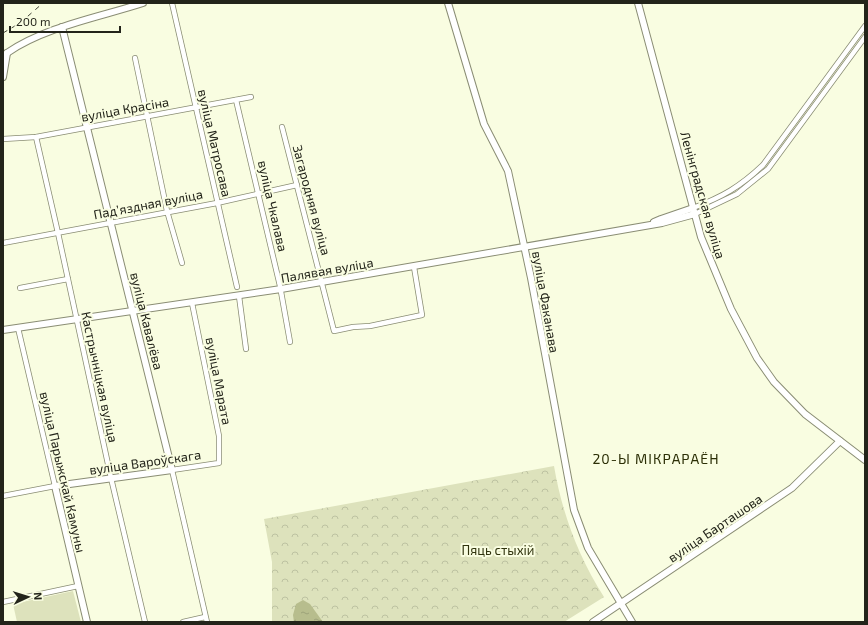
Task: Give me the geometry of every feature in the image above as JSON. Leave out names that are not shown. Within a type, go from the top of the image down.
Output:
[{"type":"main road","points":[[3,77],[5,51],[62,26],[143,3]]},
{"type":"main road","name":"вуліца Факанава","points":[[448,3],[484,124],[508,172],[524,248],[570,496],[588,548],[632,622]]},
{"type":"main road","name":"Ленінградская вуліца","points":[[638,3],[694,211],[708,256],[721,287],[757,358],[774,382],[805,414],[865,460]]},
{"type":"main road","name":"вуліца Кавалёва","points":[[62,26],[112,222],[172,470]]},
{"type":"main road","name":"Палявая вуліца","points":[[3,330],[239,296],[414,267],[524,248],[653,223],[661,219],[694,211]]},
{"type":"main road","name":"вуліца Барташова","points":[[593,622],[792,488],[840,442]]},
{"type":"main road","name":"вуліца Вароўскага","points":[[54,486],[172,470]]},
{"type":"main road","name":"вуліца Парыжскай Камуны","points":[[54,486],[86,622]]},
{"type":"street","name":"вуліца Матросава","points":[[172,3],[237,287]]},
{"type":"street","points":[[694,211],[735,190],[747,181],[763,165],[865,26]]},
{"type":"street","points":[[694,211],[737,194],[768,168],[865,37]]},
{"type":"street","points":[[135,58],[167,211],[182,264]]},
{"type":"street","name":"вуліца Красіна","points":[[3,140],[36,137],[250,97]]},
{"type":"street","name":"вуліца Чкалава","points":[[236,100],[281,289],[290,342]]},
{"type":"street","name":"Загародняя вуліца","points":[[282,128],[323,282],[334,331],[353,327],[370,326],[422,314],[414,267]]},
{"type":"street","name":"Кастрычніцкая вуліца","points":[[36,137],[111,478],[145,622]]},
{"type":"street","name":"Падʼяздная вуліца","points":[[3,243],[167,211],[217,203],[297,185]]},
{"type":"street","points":[[20,288],[68,279]]},
{"type":"street","points":[[239,296],[246,349]]},
{"type":"street","name":"вуліца Марата","points":[[192,303],[218,436],[219,463]]},
{"type":"street","name":"вуліца Парыжскай Камуны","points":[[18,328],[54,486]]},
{"type":"street","name":"вуліца Вароўскага","points":[[172,470],[219,463]]},
{"type":"street","name":"вуліца Кавалёва","points":[[172,470],[207,622]]},
{"type":"street","name":"вуліца Вароўскага","points":[[3,496],[54,486]]},
{"type":"street","points":[[3,602],[78,586]]},
{"type":"street","points":[[183,622],[205,616]]},
{"type":"green space","name":"Пяць стыхій","points":[[554,466],[566,517],[572,534],[586,566],[604,597],[564,622],[272,622],[272,562],[264,519]]},
{"type":"green space","points":[[73,591],[81,622],[17,622],[13,604]]},
{"type":"water","points":[[303,600],[310,604],[323,622],[294,622],[293,615],[296,604]]},
{"type":"railway","points":[[3,33],[20,23],[43,3]]},
{"type":"district","name":"20-Ы МІКРАРАЁН","points":[[656,458]]}]
